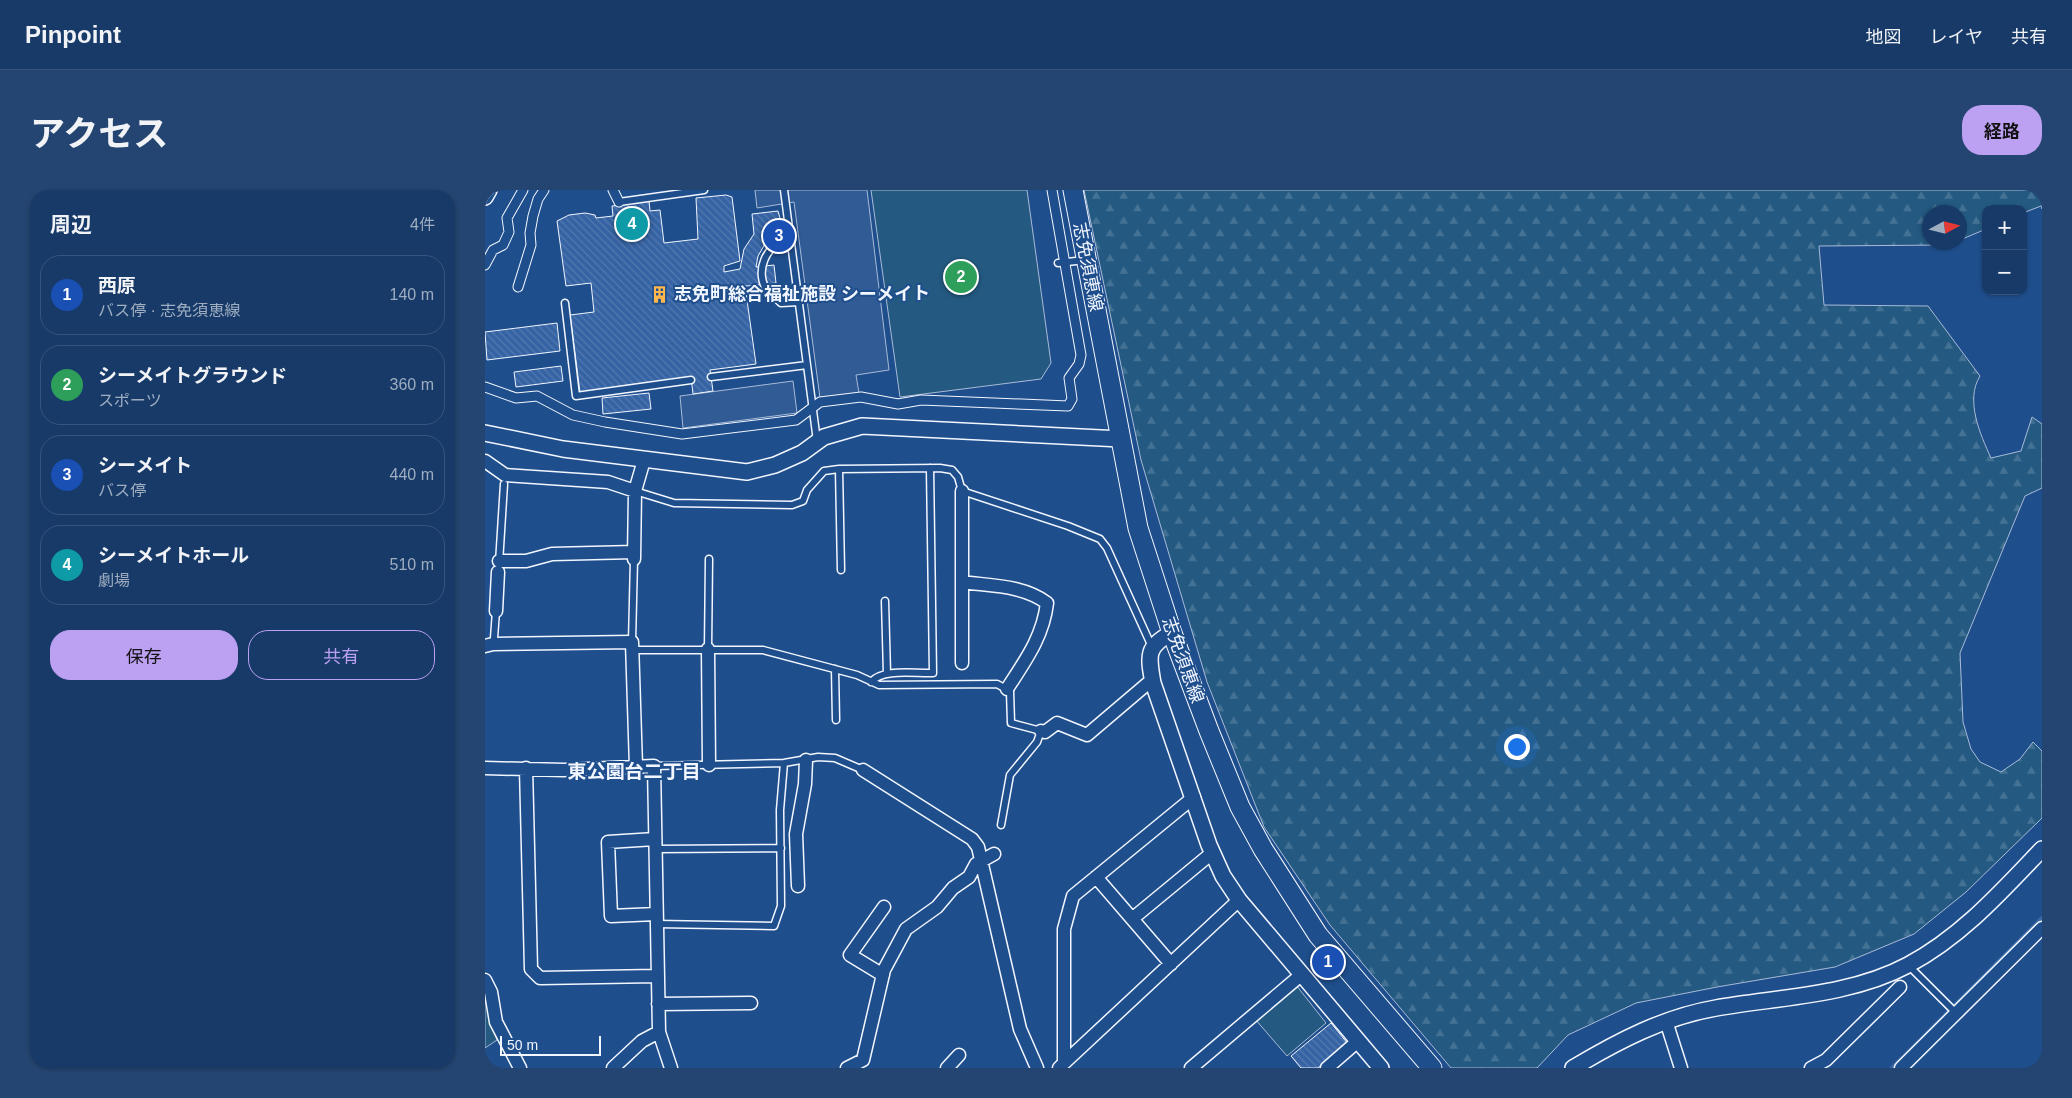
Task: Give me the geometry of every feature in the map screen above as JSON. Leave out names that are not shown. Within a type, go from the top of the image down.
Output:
[{"type":"main road","name":"志免須恵線","points":[[1073,190],[1138,528],[1172,633],[1240,807],[1263,849],[1318,935],[1431,1068]]},
{"type":"street","points":[[485,196],[489,190]]},
{"type":"street","points":[[485,265],[493,250],[503,245],[509,232],[507,218],[523,190]]},
{"type":"street","points":[[518,287],[531,245],[530,233],[533,216],[538,199],[544,190]]},
{"type":"street","points":[[613,190],[619,202]]},
{"type":"street","points":[[485,387],[516,398],[537,396],[573,414],[605,422],[682,434],[796,420],[820,402],[861,397],[898,404],[921,400],[1068,406],[1071,399],[1069,378],[1079,364],[1081,355],[1052,190]]},
{"type":"street","points":[[485,433],[563,449],[747,472],[775,465],[802,453],[824,437],[862,426],[1121,439]]},
{"type":"street","points":[[496,611],[498,567],[551,554],[634,555],[635,491],[644,460]]},
{"type":"street","points":[[485,461],[505,480],[608,482],[635,491]]},
{"type":"street","points":[[962,491],[962,663]]},
{"type":"street","points":[[962,582],[1021,590],[1036,595],[1047,603],[1045,619],[1035,647],[1007,689]]},
{"type":"street","points":[[1172,633],[1151,647],[1150,664],[1153,683],[1212,852],[1223,876],[1239,900],[1381,1068]]},
{"type":"street","points":[[491,643],[632,646],[636,767]]},
{"type":"street","points":[[708,649],[709,765]]},
{"type":"street","points":[[1041,731],[1045,732],[1057,723],[1087,735],[1147,684],[1153,683]]},
{"type":"street","points":[[798,886],[796,834],[805,784],[806,760]]},
{"type":"street","points":[[485,768],[564,770],[654,766],[659,1032],[671,1068]]},
{"type":"street","points":[[526,768],[531,969],[540,978],[657,976]]},
{"type":"street","points":[[863,770],[972,839],[978,847],[1020,1029],[1037,1068]]},
{"type":"street","points":[[1061,1066],[1064,929],[1073,896],[1194,798]]},
{"type":"street","points":[[655,844],[608,842],[611,916],[656,919]]},
{"type":"street","points":[[1573,1068],[1610,1046],[1666,1020],[1714,1008],[1833,989],[1869,980],[1908,965],[1946,940],[1978,915],[2042,849]]},
{"type":"street","points":[[1132,919],[1212,852]]},
{"type":"street","points":[[847,1068],[863,1060],[883,975],[892,951],[906,929],[937,907],[953,888],[969,877],[976,864],[994,854]]},
{"type":"street","points":[[1096,877],[1171,964]]},
{"type":"street","points":[[1061,1066],[1239,900]]},
{"type":"street","points":[[883,975],[850,955],[884,907]]},
{"type":"street","points":[[1901,1068],[2042,928]]},
{"type":"street","points":[[1191,1068],[1301,975]]},
{"type":"street","points":[[485,980],[491,992],[496,1022],[520,1068]]},
{"type":"street","points":[[1811,1068],[1830,1064],[1900,987]]},
{"type":"street","points":[[658,1004],[751,1003]]},
{"type":"street","points":[[1666,1020],[1681,1068]]},
{"type":"street","points":[[613,1068],[643,1041],[659,1032]]},
{"type":"street","points":[[1327,1068],[1358,1041]]},
{"type":"street","points":[[947,1068],[959,1055]]},
{"type":"lane","points":[[619,202],[703,190]]},
{"type":"lane","points":[[784,190],[817,442]]},
{"type":"lane","points":[[790,238],[781,239],[767,252],[763,261],[764,283],[768,292],[781,303],[799,302]]},
{"type":"lane","points":[[1058,263],[1086,260]]},
{"type":"lane","points":[[565,303],[576,396],[691,380]]},
{"type":"lane","points":[[711,377],[807,365]]},
{"type":"lane","points":[[839,468],[841,570]]},
{"type":"lane","points":[[635,491],[674,503],[792,505],[803,501],[807,490],[824,471],[839,468],[930,468],[952,470],[958,477],[962,491],[1068,526],[1100,539],[1107,548],[1151,647]]},
{"type":"lane","points":[[871,682],[876,676],[887,674],[933,673],[930,468]]},
{"type":"lane","points":[[498,567],[505,480]]},
{"type":"lane","points":[[634,555],[632,646],[763,650],[835,669],[879,685],[997,684],[1010,691],[1011,723],[1041,731],[1037,742],[1010,775],[1001,825]]},
{"type":"lane","points":[[708,649],[709,559]]},
{"type":"lane","points":[[885,601],[887,674]]},
{"type":"lane","points":[[491,643],[496,611]]},
{"type":"lane","points":[[835,669],[836,720]]},
{"type":"lane","points":[[654,766],[784,763],[835,758],[863,770]]},
{"type":"lane","points":[[656,919],[774,926],[781,906],[780,810],[784,763]]},
{"type":"lane","points":[[655,844],[781,848]]},
{"type":"lane","points":[[1908,965],[1956,1013]]},
{"type":"green space","points":[[871,190],[1027,190],[1051,363],[1041,379],[900,397]]},
{"type":"green space","points":[[1084,190],[2042,190],[2042,209],[2041,206],[2027,211],[2027,205],[1982,205],[1982,231],[1967,237],[1967,205],[1922,205],[1922,245],[1819,246],[1824,305],[1928,306],[1980,376],[1976,385],[1974,406],[1979,428],[1991,458],[2021,451],[2032,417],[2042,424],[2042,488],[2025,496],[1960,653],[1963,722],[1971,749],[1980,762],[2001,772],[2020,759],[2033,742],[2042,751],[2042,818],[1966,892],[1914,934],[1835,967],[1636,1003],[1568,1035],[1537,1068],[1451,1068],[1330,925],[1264,827],[1207,682],[1141,460]]},
{"type":"green space","points":[[1296,985],[1326,1023],[1287,1056],[1255,1019]]},
{"type":"green space","points":[[485,998],[491,1025],[497,1040],[485,1048]]},
{"type":"shaded area","points":[[755,190],[867,190],[889,370],[856,375],[859,393],[820,398],[794,202],[757,208]]},
{"type":"shaded area","points":[[793,381],[797,413],[683,428],[680,396]]},
{"type":"building","name":"志免町総合福祉施設 シーメイト","points":[[726,195],[732,197],[740,261],[724,266],[724,272],[740,269],[744,249],[754,234],[752,214],[778,211],[784,232],[765,244],[758,256],[756,267],[774,265],[776,283],[727,288],[728,295],[746,293],[756,364],[710,370],[713,391],[693,394],[691,377],[580,393],[570,315],[594,312],[591,283],[566,286],[557,221],[569,215],[585,213],[595,215],[596,218],[613,216],[612,206],[649,201],[650,211],[660,210],[664,243],[698,239],[696,198]]},
{"type":"building","points":[[557,323],[560,351],[487,360],[485,332]]},
{"type":"building","points":[[561,366],[563,381],[516,387],[514,372]]},
{"type":"building","points":[[649,393],[651,409],[603,414],[602,398]]},
{"type":"building","points":[[1331,1023],[1348,1044],[1318,1068],[1301,1068],[1291,1056]]},
{"type":"waterway","points":[[1892,1068],[2042,918]]},
{"type":"place","name":"シーメイトホール","points":[[632,224]]},
{"type":"place","name":"シーメイト","points":[[779,236]]},
{"type":"place","name":"シーメイトグラウンド","points":[[961,277]]},
{"type":"place","name":"志免町総合福祉施設 シーメイト","points":[[660,294]]},
{"type":"place","name":"西原","points":[[1328,962]]},
{"type":"district","name":"東公園台二丁目","points":[[634,771]]}]
